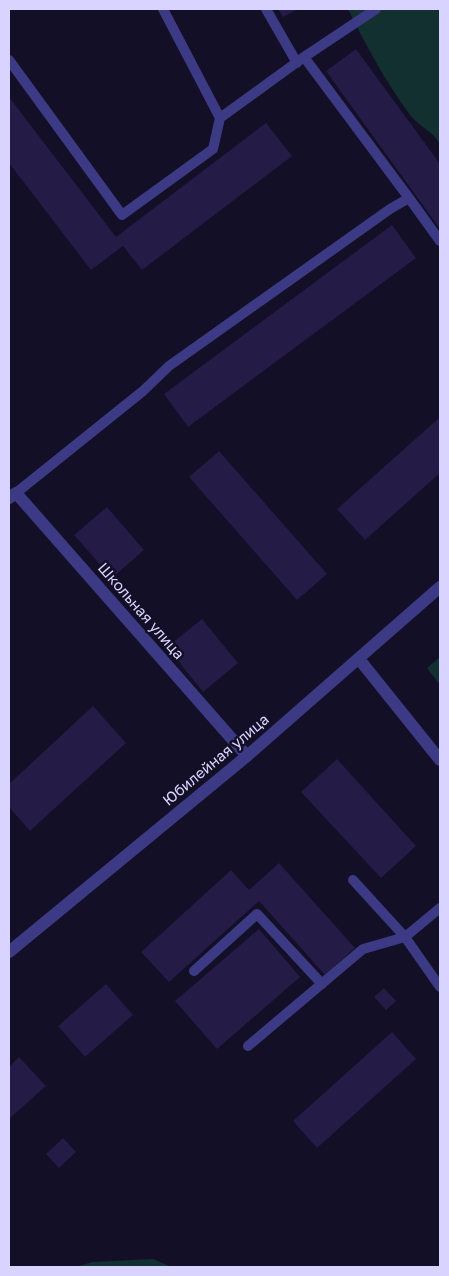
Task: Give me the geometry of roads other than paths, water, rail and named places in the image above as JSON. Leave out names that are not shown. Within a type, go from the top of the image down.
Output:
[{"type":"street","name":"Школьная улица","points":[[12,495],[247,756]]},
{"type":"street","name":"Юбилейная улица","points":[[9,952],[247,756],[440,587]]},
{"type":"street","points":[[359,659],[440,760]]},
{"type":"lane","points":[[163,9],[220,118]]},
{"type":"lane","points":[[266,9],[301,60],[409,198],[440,241]]},
{"type":"lane","points":[[9,60],[122,215],[212,149],[220,118],[376,9]]},
{"type":"lane","points":[[12,495],[143,391],[169,366],[390,209],[409,198]]},
{"type":"lane","points":[[352,880],[405,936],[440,987]]},
{"type":"lane","points":[[248,1046],[363,950],[405,936],[440,908]]},
{"type":"lane","points":[[194,971],[257,914],[322,984]]}]
